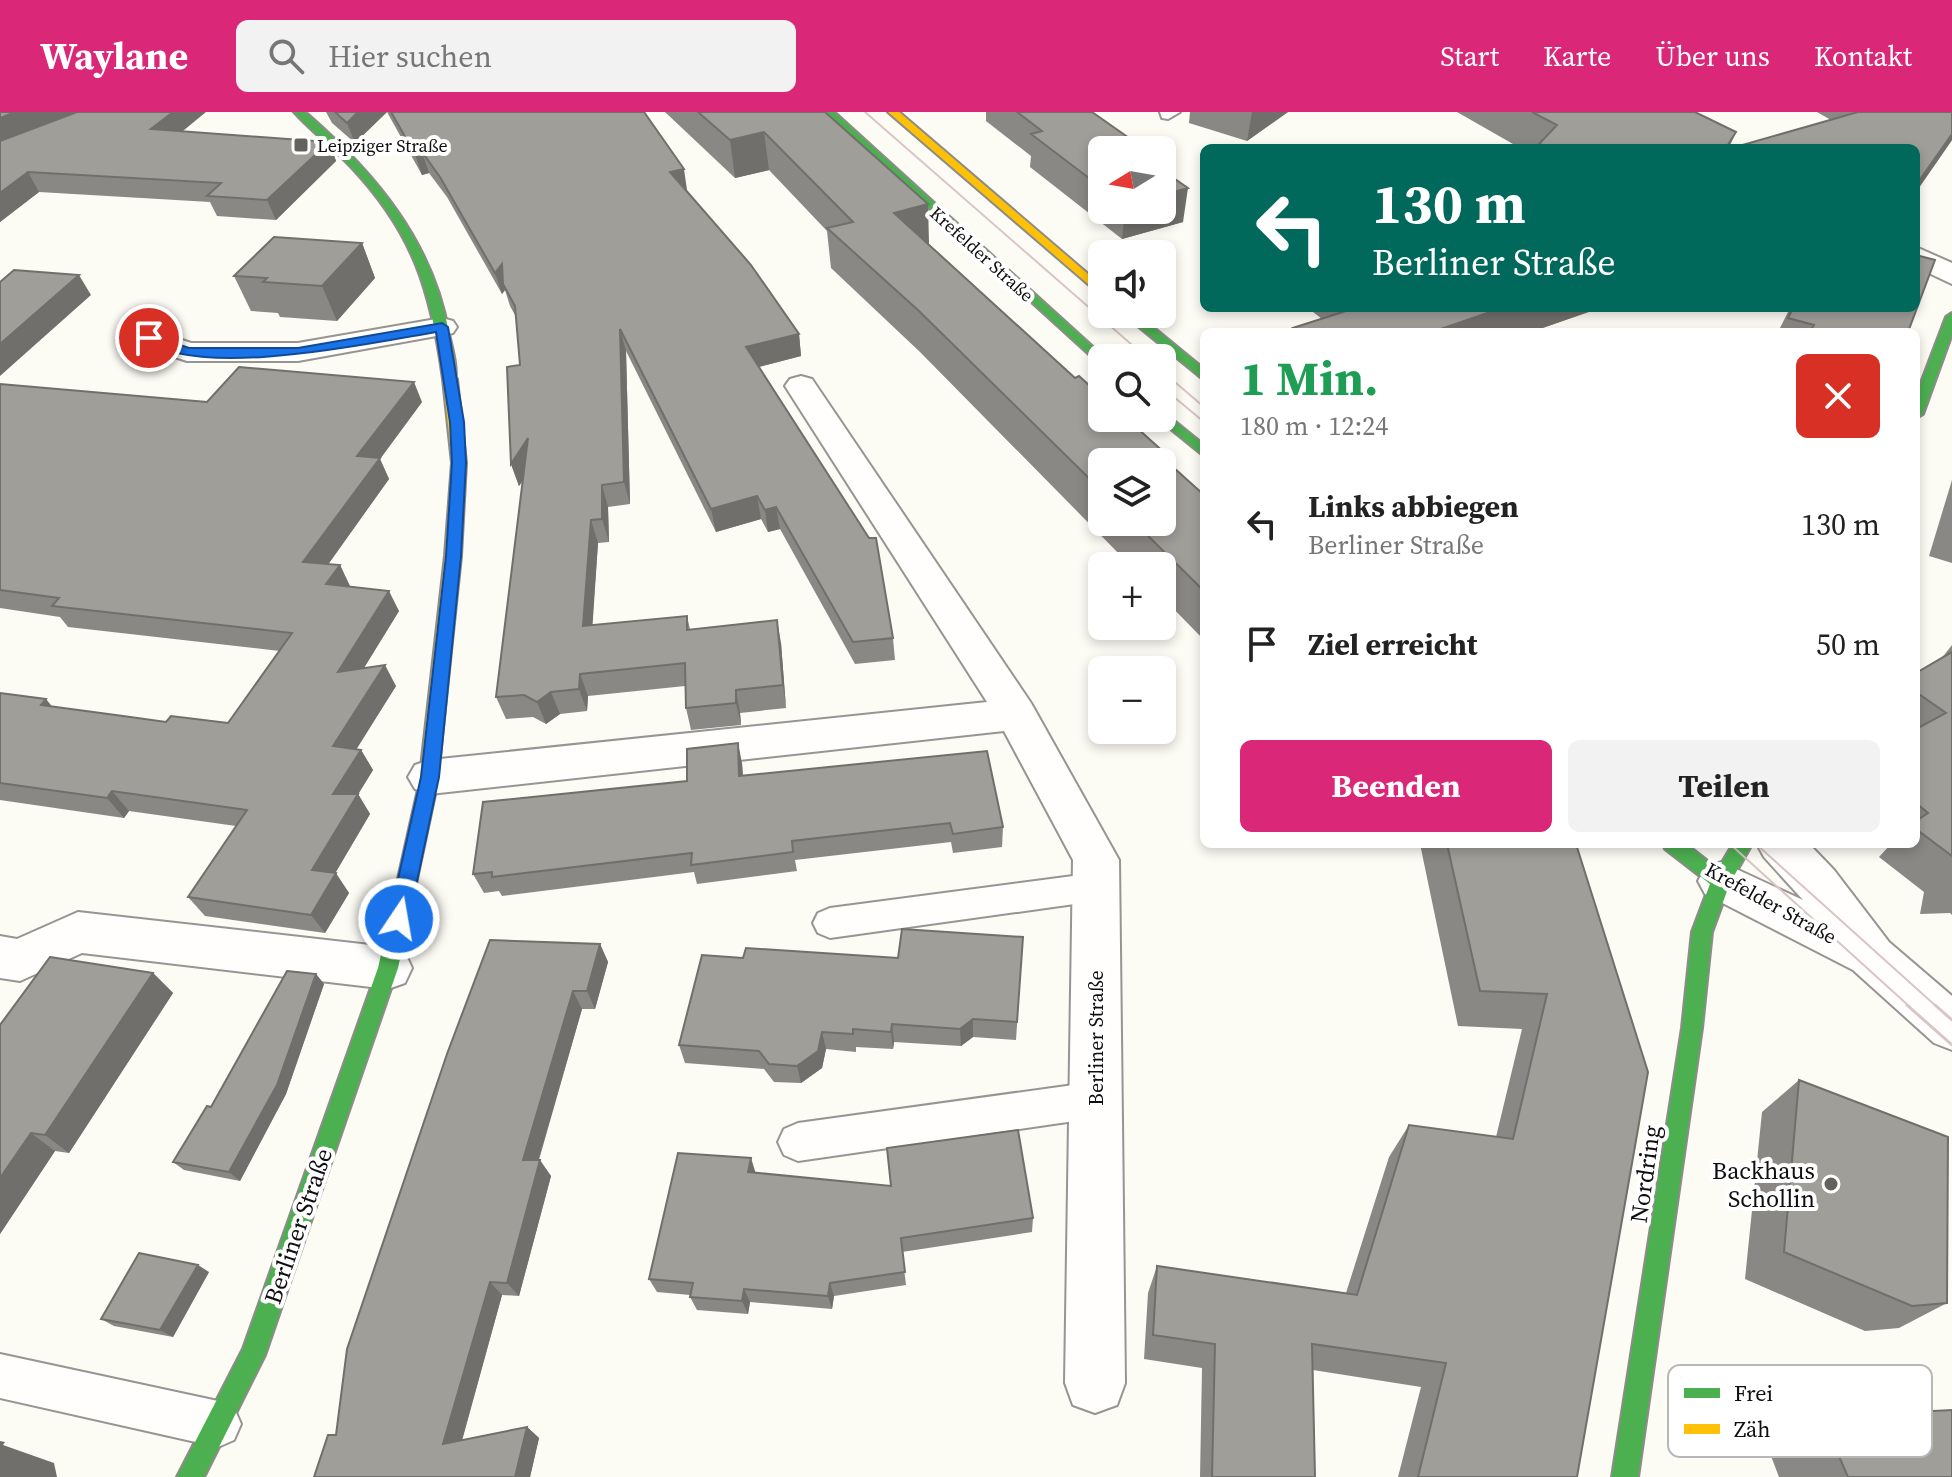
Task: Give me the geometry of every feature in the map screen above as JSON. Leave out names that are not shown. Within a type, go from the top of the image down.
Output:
[{"type":"main road","name":"Berliner Straße","points":[[190,1477],[253,1355],[388,968],[430,777],[453,556],[459,463],[457,422],[442,327],[428,276],[392,207],[343,149],[299,112]]},
{"type":"main road","name":"Krefelder Straße","points":[[828,112],[1088,349]]},
{"type":"main road","points":[[893,112],[1088,280]]},
{"type":"main road","points":[[1920,403],[1952,317]]},
{"type":"main road","points":[[1146,328],[1200,373]]},
{"type":"main road","points":[[1176,427],[1200,448]]},
{"type":"main road","name":"Krefelder Straße","points":[[1685,848],[1732,862]]},
{"type":"main road","name":"Nordring","points":[[1625,1477],[1692,1028],[1702,932],[1732,862]]},
{"type":"street","points":[[1920,258],[1952,275]]},
{"type":"street","points":[[149,338],[187,352],[298,352],[442,327]]},
{"type":"street","name":"Berliner Straße","points":[[801,386],[1016,714],[1096,860],[1095,1383]]},
{"type":"street","points":[[430,777],[1016,714]]},
{"type":"street","name":"Krefelder Straße","points":[[1784,848],[1818,884],[1872,957]]},
{"type":"street","name":"Krefelder Straße","points":[[1732,862],[1872,957],[1952,1027]]},
{"type":"street","points":[[7,968],[78,932],[388,968]]},
{"type":"lane","points":[[830,923],[1096,887]]},
{"type":"lane","points":[[798,1142],[1095,1100]]},
{"type":"lane","points":[[0,1376],[218,1424]]},
{"type":"building","points":[[0,112],[15,112],[0,118]]},
{"type":"building","points":[[77,112],[173,112],[151,129],[329,142],[267,200],[207,196],[221,183],[28,172],[0,193],[0,141]]},
{"type":"building","points":[[335,112],[358,112],[347,123]]},
{"type":"building","points":[[391,112],[644,112],[684,169],[670,172],[751,265],[799,334],[746,347],[869,538],[876,538],[893,638],[853,642],[776,507],[765,510],[757,496],[711,509],[620,329],[624,482],[602,485],[602,519],[591,520],[583,626],[687,616],[687,630],[777,620],[783,685],[736,690],[736,703],[686,708],[685,663],[580,674],[579,689],[551,692],[537,702],[524,695],[496,697],[528,438],[511,464],[507,367],[520,365],[515,306],[503,284],[502,264],[495,273],[440,177],[422,152],[415,154]]},
{"type":"building","points":[[698,112],[825,112],[928,204],[894,213],[1075,378],[1079,376],[1088,384],[1088,432],[1141,432],[1159,448],[1088,448],[1088,477],[919,311],[827,228],[853,222],[764,132],[730,140]]},
{"type":"building","points":[[1017,112],[1092,112],[1126,136],[1088,136],[1088,177],[1031,134],[1042,131]]},
{"type":"building","points":[[1532,112],[1695,112],[1736,132],[1728,144],[1539,144],[1557,125]]},
{"type":"building","points":[[1858,112],[1952,112],[1952,134],[1920,179],[1920,144],[1746,144]]},
{"type":"building","points":[[1176,180],[1188,188],[1176,191]]},
{"type":"building","points":[[274,237],[362,243],[322,286],[263,282],[267,278],[234,276]]},
{"type":"building","points":[[1920,256],[1935,260],[1920,300]]},
{"type":"building","points":[[14,270],[79,275],[0,344],[0,282]]},
{"type":"building","points":[[1343,312],[1490,312],[1444,328],[1293,328]]},
{"type":"building","points":[[1791,312],[1916,312],[1910,328],[1812,328],[1814,325],[1788,318]]},
{"type":"building","points":[[239,367],[414,382],[357,456],[380,458],[303,562],[340,565],[326,584],[389,591],[338,672],[385,665],[333,746],[361,750],[333,794],[358,794],[312,870],[336,873],[311,915],[188,897],[247,810],[112,791],[107,798],[0,783],[0,693],[46,699],[41,705],[166,722],[171,716],[228,723],[292,633],[52,606],[59,598],[0,590],[0,384],[207,402]]},
{"type":"building","points":[[1176,470],[1200,491],[1200,587],[1176,563],[1176,552],[1164,552],[1148,536],[1176,536]]},
{"type":"building","points":[[1952,652],[1952,856],[1920,832],[1920,818],[1928,813],[1920,806],[1920,727],[1946,713],[1920,695],[1920,671]]},
{"type":"building","points":[[738,743],[739,776],[987,751],[1003,827],[953,834],[950,823],[792,841],[793,852],[691,865],[692,853],[492,877],[492,872],[473,874],[483,802],[687,781],[687,749]]},
{"type":"building","points":[[1448,848],[1577,848],[1648,1072],[1577,1477],[1418,1477],[1446,1363],[1312,1344],[1315,1477],[1212,1477],[1215,1344],[1153,1335],[1157,1266],[1357,1295],[1409,1125],[1513,1139],[1547,994],[1480,991]]},
{"type":"building","points":[[902,929],[1023,937],[1017,1022],[973,1019],[960,1029],[892,1024],[891,1032],[853,1029],[853,1034],[822,1032],[818,1051],[797,1066],[769,1064],[759,1051],[679,1045],[702,955],[743,958],[746,948],[898,958]]},
{"type":"building","points":[[490,940],[600,944],[587,991],[573,991],[523,1160],[540,1160],[507,1283],[490,1282],[443,1444],[527,1427],[515,1477],[314,1477],[328,1435],[336,1435],[347,1349],[447,1054]]},
{"type":"building","points":[[50,957],[153,973],[45,1135],[31,1133],[0,1178],[0,1025]]},
{"type":"building","points":[[287,971],[316,974],[277,1085],[229,1172],[173,1162],[207,1106],[211,1107]]},
{"type":"building","points":[[1799,1080],[1948,1137],[1947,1303],[1912,1306],[1784,1252]]},
{"type":"building","points":[[1018,1130],[1033,1218],[901,1238],[905,1272],[830,1283],[828,1296],[744,1289],[742,1301],[690,1297],[693,1283],[649,1279],[678,1153],[751,1158],[748,1172],[891,1186],[887,1148]]},
{"type":"building","points":[[139,1253],[198,1265],[160,1330],[101,1319]]},
{"type":"building","points":[[1952,1410],[1952,1477],[1848,1477],[1839,1457],[1932,1457],[1932,1411]]},
{"type":"tram line","points":[[865,112],[1131,344]]},
{"type":"tram line","points":[[1176,383],[1200,404]]},
{"type":"tram line","points":[[1176,399],[1200,419]]},
{"type":"tram line","points":[[1734,848],[1910,1007]]},
{"type":"tram line","points":[[1760,848],[1937,1007]]},
{"type":"tram line","points":[[1907,1005],[1952,1045]]},
{"type":"tram line","points":[[1935,1005],[1952,1020]]},
{"type":"traffic: fast","points":[[299,112],[357,166],[404,229],[417,252],[436,301],[450,379]]},
{"type":"traffic: fast","points":[[828,112],[1088,349]]},
{"type":"traffic: fast","points":[[1920,403],[1952,317]]},
{"type":"traffic: fast","points":[[1146,328],[1200,373]]},
{"type":"traffic: fast","points":[[1176,427],[1200,448]]},
{"type":"traffic: fast","points":[[190,1477],[253,1355],[388,968],[428,785]]},
{"type":"traffic: fast","points":[[1677,848],[1721,881]]},
{"type":"traffic: fast","points":[[1625,1477],[1692,1028],[1702,932],[1721,881],[1741,848]]},
{"type":"traffic: slow","points":[[893,112],[1088,280]]},
{"type":"traffic: slow","points":[[428,785],[453,556],[459,463],[450,379]]},
{"type":"place","name":"Leipziger Straße","points":[[301,145]]},
{"type":"place","name":"Backhaus Schollin","points":[[1831,1184]]},
{"type":"route","points":[[149,338],[187,352],[298,352],[442,327],[457,422],[459,463],[453,556],[430,777],[399,919]]}]
